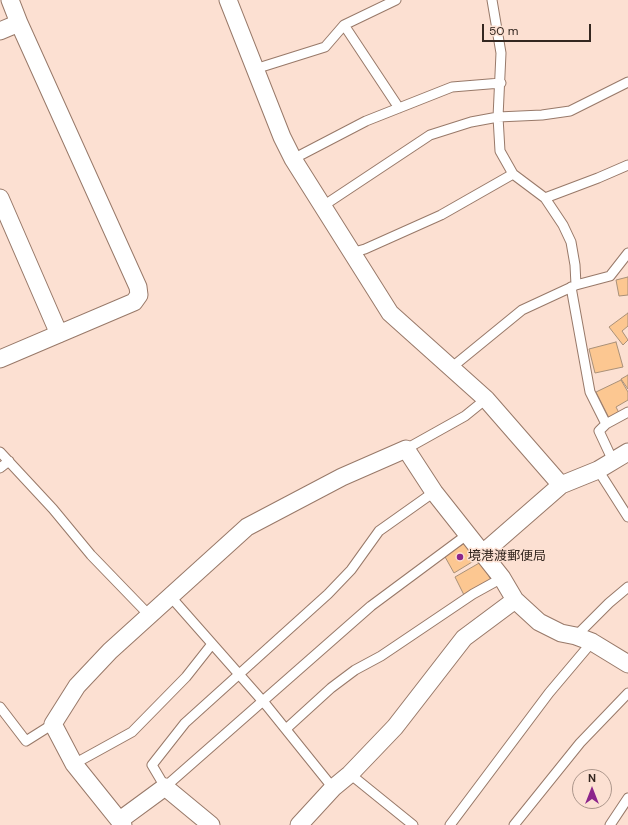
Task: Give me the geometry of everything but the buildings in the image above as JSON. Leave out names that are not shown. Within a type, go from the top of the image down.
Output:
[{"type":"street","points":[[0,360],[134,302],[139,295],[138,287],[10,0]]},
{"type":"street","points":[[228,0],[282,136],[293,159],[390,313],[486,398],[561,485]]},
{"type":"street","points":[[0,31],[19,23]]},
{"type":"street","points":[[0,198],[59,334]]},
{"type":"street","points":[[211,825],[165,786],[121,823],[74,764],[53,724],[78,686],[110,651],[247,527],[342,477],[406,449],[434,492],[502,578],[515,600],[539,622],[561,633],[576,636],[592,642],[628,664]]},
{"type":"street","points":[[483,553],[561,485],[598,470],[628,452]]},
{"type":"street","points":[[299,825],[333,788],[350,774],[394,728],[464,638],[515,600]]},
{"type":"lane","points":[[255,69],[326,47],[344,24],[396,0]]},
{"type":"lane","points":[[492,0],[501,53],[498,117],[500,151],[513,174],[545,198],[563,225],[570,242],[576,266],[574,286],[590,392],[606,424]]},
{"type":"lane","points":[[344,24],[399,108]]},
{"type":"lane","points":[[323,206],[430,135],[471,122],[498,117],[542,115],[570,111],[628,82]]},
{"type":"lane","points":[[293,159],[366,121],[452,87],[500,83]]},
{"type":"lane","points":[[545,198],[628,165]]},
{"type":"lane","points":[[351,253],[365,249],[441,215],[513,174]]},
{"type":"lane","points":[[451,368],[522,310],[574,286],[610,276],[628,254]]},
{"type":"lane","points":[[406,449],[465,416],[486,398]]},
{"type":"lane","points":[[613,461],[599,431],[606,424],[628,412]]},
{"type":"lane","points":[[0,452],[53,509],[91,555],[150,614]]},
{"type":"lane","points":[[0,468],[9,461]]},
{"type":"lane","points":[[598,470],[628,517]]},
{"type":"lane","points":[[434,492],[379,531],[351,570],[328,594],[186,723],[154,760],[152,765],[165,786],[263,702],[320,648],[371,606],[468,534]]},
{"type":"lane","points":[[286,729],[331,688],[355,670],[381,656],[473,594],[502,578]]},
{"type":"lane","points":[[576,636],[609,603],[628,587]]},
{"type":"lane","points":[[170,596],[286,729],[333,788]]},
{"type":"lane","points":[[450,825],[549,693],[592,642]]},
{"type":"lane","points":[[74,764],[132,732],[186,677],[212,644]]},
{"type":"lane","points":[[514,825],[580,743],[628,693]]},
{"type":"lane","points":[[0,707],[26,741],[53,724]]},
{"type":"lane","points":[[350,774],[413,825]]},
{"type":"lane","points":[[610,825],[628,798]]},
{"type":"place","name":"境港渡郵便局","points":[[460,557]]}]
